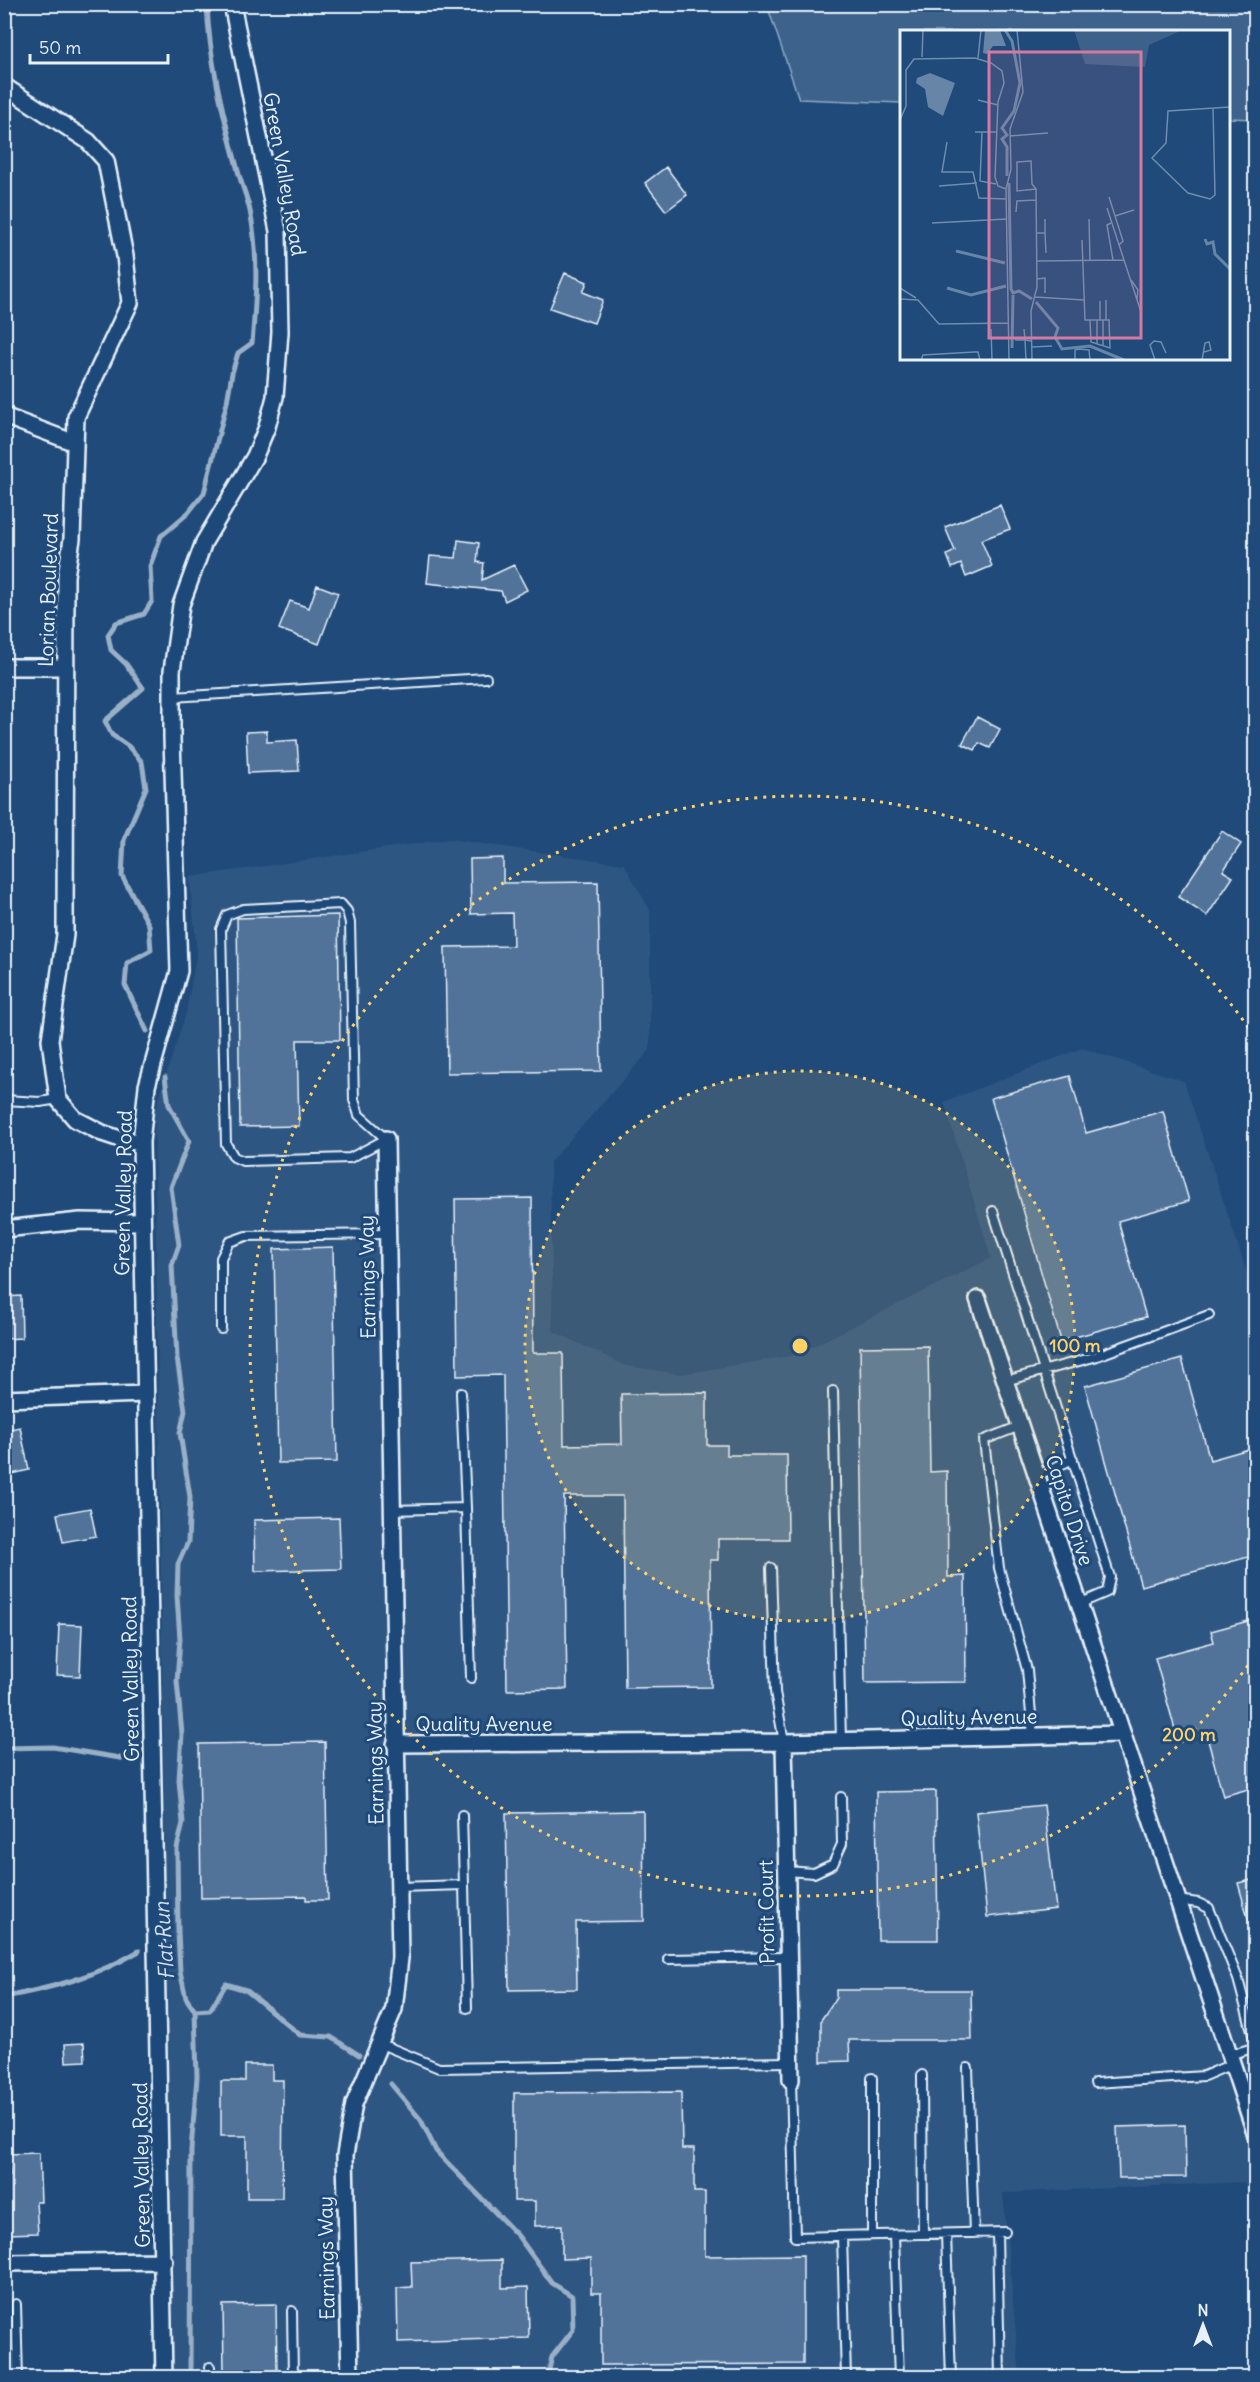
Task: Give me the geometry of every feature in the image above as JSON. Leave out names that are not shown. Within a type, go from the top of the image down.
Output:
[{"type":"street","name":"Green Valley Road","points":[[164,2378],[164,2261],[141,1142],[144,1102],[152,1064],[174,995],[179,971],[172,697],[176,638],[191,573],[204,542],[255,456],[267,427],[275,397],[280,332],[278,231],[232,4]]},
{"type":"street","name":"Lorian Boulevard","points":[[4,86],[88,141],[106,161],[125,256],[130,303],[76,417],[72,539],[66,576],[65,935],[50,1040],[58,1099]]},
{"type":"street","points":[[4,416],[75,443]]},
{"type":"street","points":[[4,667],[66,667]]},
{"type":"street","points":[[58,1099],[75,1119],[126,1141],[141,1142]]},
{"type":"street","name":"Earnings Way","points":[[350,2378],[345,2155],[354,2104],[381,2044],[394,2009],[399,1984],[386,1139]]},
{"type":"street","points":[[4,1228],[80,1221],[141,1222]]},
{"type":"street","name":"Capitol Drive","points":[[978,1299],[1122,1734]]},
{"type":"street","points":[[4,1399],[145,1394]]},
{"type":"street","points":[[1122,1734],[1256,2135]]},
{"type":"street","name":"Quality Avenue","points":[[395,1744],[784,1742],[1122,1734]]},
{"type":"street","name":"Profit Court","points":[[784,1742],[791,2080]]},
{"type":"street","points":[[4,2263],[164,2261]]},
{"type":"lane","points":[[172,697],[486,678]]},
{"type":"lane","points":[[341,904],[347,911],[350,922],[353,1094],[358,1115],[386,1139],[350,1158],[243,1161],[234,1157],[226,1144],[225,1121],[220,929],[227,915],[243,909],[341,904]]},
{"type":"lane","points":[[4,1101],[40,1102],[58,1099]]},
{"type":"lane","points":[[993,1211],[1110,1577],[1107,1592],[1079,1604]]},
{"type":"lane","points":[[221,1329],[221,1258],[229,1242],[246,1236],[388,1234]]},
{"type":"lane","points":[[1005,1381],[1094,1357],[1209,1315]]},
{"type":"lane","points":[[833,1391],[840,1741]]},
{"type":"lane","points":[[461,1393],[471,1678]]},
{"type":"lane","points":[[1020,1426],[984,1440],[999,1568],[1027,1670],[1033,1736]]},
{"type":"lane","points":[[1036,1476],[1073,1460]]},
{"type":"lane","points":[[392,1510],[466,1508]]},
{"type":"lane","points":[[771,1568],[775,1692],[784,1742]]},
{"type":"lane","points":[[786,1871],[814,1873],[833,1864],[842,1844],[840,1797]]},
{"type":"lane","points":[[462,1815],[467,2008]]},
{"type":"lane","points":[[398,1887],[464,1885]]},
{"type":"lane","points":[[1095,2083],[1204,2076],[1230,2059],[1254,2048],[1255,2035],[1249,2011],[1222,1935],[1209,1908],[1198,1903],[1177,1900]]},
{"type":"lane","points":[[668,1959],[787,1957]]},
{"type":"lane","points":[[381,2044],[439,2068],[790,2062]]},
{"type":"lane","points":[[968,2068],[974,2233]]},
{"type":"lane","points":[[922,2075],[923,2234]]},
{"type":"lane","points":[[872,2235],[873,2078]]},
{"type":"lane","points":[[791,2080],[795,2236],[1001,2232],[1000,2378]]},
{"type":"lane","points":[[946,2234],[951,2378]]},
{"type":"lane","points":[[894,2235],[899,2314],[899,2378]]},
{"type":"lane","points":[[842,2236],[845,2275],[846,2378]]},
{"type":"lane","points":[[16,2304],[18,2378]]},
{"type":"lane","points":[[292,2311],[293,2378]]},
{"type":"lane","points":[[210,2367],[210,2378]]},
{"type":"shaded area","points":[[767,5],[1255,5],[1255,119],[1230,118],[1230,30],[900,30],[900,103],[799,99]]},
{"type":"shaded area","points":[[449,839],[624,864],[650,910],[650,1050],[550,1162],[553,1331],[626,1366],[682,1374],[795,1355],[991,1258],[944,1102],[1082,1048],[1184,1081],[1255,1297],[1255,2208],[1244,2182],[1003,2193],[1020,2377],[173,2377],[154,1113],[186,1013],[197,951],[189,877]]},
{"type":"building","points":[[666,167],[687,195],[666,211],[645,183]]},
{"type":"building","points":[[565,273],[587,282],[583,292],[603,300],[594,323],[550,308]]},
{"type":"building","points":[[1000,505],[1010,529],[981,540],[992,566],[966,577],[961,564],[952,568],[947,555],[955,551],[945,527]]},
{"type":"building","points":[[458,540],[479,543],[477,562],[484,563],[482,580],[514,565],[527,590],[505,601],[501,591],[427,583],[430,556],[456,558]]},
{"type":"building","points":[[317,585],[338,593],[319,644],[279,629],[290,601],[309,608]]},
{"type":"building","points":[[977,717],[1000,729],[990,748],[979,743],[975,750],[962,744]]},
{"type":"building","points":[[267,731],[267,742],[297,740],[299,771],[248,773],[246,732]]},
{"type":"building","points":[[1222,831],[1241,844],[1223,871],[1233,877],[1207,916],[1178,897]]},
{"type":"building","points":[[503,858],[503,883],[598,882],[601,1071],[447,1073],[445,947],[513,946],[512,913],[471,914],[470,859]]},
{"type":"building","points":[[338,915],[340,1040],[297,1040],[299,1126],[240,1127],[237,918]]},
{"type":"building","points":[[1070,1076],[1086,1133],[1163,1111],[1189,1201],[1118,1221],[1146,1317],[1061,1341],[991,1098]]},
{"type":"building","points":[[532,1198],[533,1353],[563,1353],[564,1445],[622,1444],[621,1394],[707,1393],[707,1445],[727,1445],[727,1455],[787,1455],[788,1539],[718,1539],[718,1560],[710,1560],[711,1687],[625,1688],[623,1496],[564,1496],[567,1689],[507,1690],[503,1375],[457,1376],[455,1199]]},
{"type":"building","points":[[333,1247],[337,1462],[278,1463],[274,1249]]},
{"type":"building","points":[[21,1296],[22,1338],[4,1339],[4,1297]]},
{"type":"building","points":[[928,1346],[930,1472],[947,1471],[948,1577],[965,1576],[966,1682],[865,1683],[860,1347]]},
{"type":"building","points":[[1182,1359],[1210,1460],[1256,1447],[1256,1555],[1141,1586],[1085,1386]]},
{"type":"building","points":[[20,1427],[29,1470],[4,1476],[4,1430]]},
{"type":"building","points":[[90,1508],[96,1536],[63,1542],[57,1514]]},
{"type":"building","points":[[339,1518],[341,1569],[255,1571],[254,1520]]},
{"type":"building","points":[[1252,1620],[1256,1632],[1256,1787],[1223,1796],[1206,1733],[1178,1740],[1155,1658],[1214,1642],[1211,1631]]},
{"type":"building","points":[[59,1624],[82,1625],[80,1676],[57,1675]]},
{"type":"building","points":[[325,1742],[328,1900],[306,1900],[306,1896],[201,1898],[199,1744]]},
{"type":"building","points":[[936,1791],[938,1940],[878,1940],[876,1792]]},
{"type":"building","points":[[1044,1805],[1056,1909],[987,1917],[976,1812]]},
{"type":"building","points":[[643,1811],[644,1921],[576,1922],[577,1989],[509,1990],[506,1813]]},
{"type":"building","points":[[1256,1879],[1256,1928],[1251,1929],[1238,1883]]},
{"type":"building","points":[[836,1990],[971,1990],[972,2040],[849,2040],[850,2061],[821,2062],[821,2020],[836,1998]]},
{"type":"building","points":[[84,2043],[85,2061],[66,2062],[65,2044]]},
{"type":"building","points":[[245,2065],[272,2065],[272,2080],[283,2080],[282,2198],[247,2198],[247,2136],[221,2136],[221,2081],[245,2081]]},
{"type":"building","points":[[681,2092],[682,2149],[694,2149],[694,2192],[705,2192],[705,2256],[803,2255],[803,2364],[601,2365],[601,2293],[591,2293],[591,2258],[562,2259],[562,2225],[535,2226],[535,2201],[514,2201],[514,2093]]},
{"type":"building","points":[[1185,2125],[1186,2177],[1119,2178],[1117,2127]]},
{"type":"building","points":[[39,2153],[41,2202],[36,2202],[38,2233],[8,2234],[4,2176],[10,2176],[8,2154]]},
{"type":"building","points":[[502,2260],[502,2288],[528,2287],[529,2338],[398,2342],[397,2288],[412,2287],[411,2262]]},
{"type":"building","points":[[276,2304],[277,2371],[224,2372],[223,2305]]},
{"type":"waterway","points":[[147,1031],[125,985],[127,963],[151,950],[149,925],[122,876],[124,840],[146,788],[142,762],[128,746],[112,735],[105,721],[143,688],[126,664],[111,650],[108,635],[116,623],[144,614],[152,601],[150,566],[161,536],[188,513],[204,493],[238,353],[252,343],[255,310],[256,260],[253,227],[218,86],[208,25],[207,4]]},
{"type":"waterway","points":[[165,1077],[169,1105],[189,1141],[171,1187],[179,1245],[172,1265],[177,1358],[185,1411],[180,1433],[190,1497],[188,1542],[178,1564],[177,1596],[180,1639],[177,1681],[182,1734],[179,1780],[183,1823],[177,1848],[180,1971],[186,1998],[195,2011],[210,2010],[226,1984],[246,1990],[300,2035],[331,2037],[359,2055]]},
{"type":"waterway","name":"Flat Run","points":[[4,1748],[53,1747],[126,1759]]},
{"type":"waterway","points":[[4,1997],[74,1980],[139,1951]]},
{"type":"waterway","points":[[190,2378],[191,2150],[197,2077],[195,2011]]},
{"type":"waterway","name":"Flat Run","points":[[391,2084],[421,2120],[436,2151],[518,2236],[552,2283],[572,2296],[573,2330],[552,2357],[547,2378]]}]
